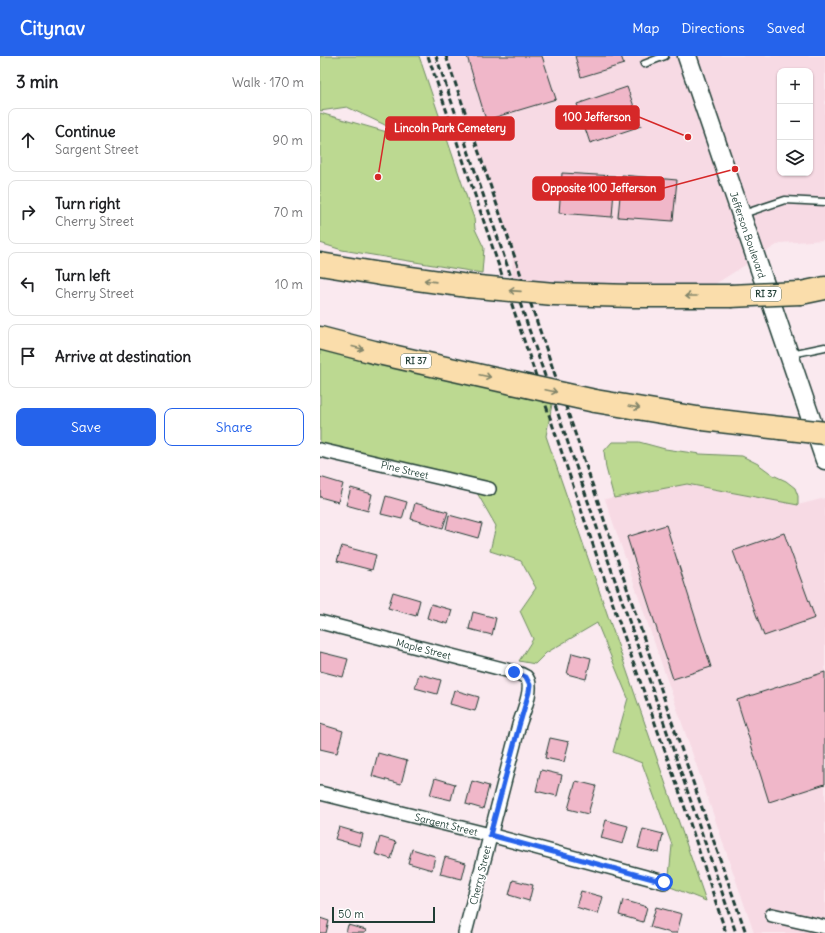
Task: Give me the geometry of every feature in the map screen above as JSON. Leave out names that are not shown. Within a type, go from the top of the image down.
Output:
[{"type":"highway","name":"RI 37","points":[[320,264],[468,286],[554,294],[730,296],[801,293],[825,290]]},
{"type":"highway","name":"RI 37","points":[[320,338],[374,352],[595,401],[703,419],[825,432]]},
{"type":"main road","name":"Jefferson Boulevard","points":[[687,56],[825,460]]},
{"type":"street","name":"Pine Street","points":[[320,450],[489,489]]},
{"type":"street","name":"Maple Street","points":[[320,622],[514,672],[526,677]]},
{"type":"street","name":"Cherry Street","points":[[465,933],[529,692],[530,685],[526,677]]},
{"type":"street","name":"Sargent Street","points":[[320,793],[490,835],[664,882]]},
{"type":"street","points":[[772,915],[825,926]]},
{"type":"lane","points":[[644,64],[665,56]]},
{"type":"lane","points":[[742,215],[785,200],[825,202]]},
{"type":"lane","points":[[789,354],[825,347]]},
{"type":"shaded area","points":[[447,56],[825,56],[825,240],[780,243],[701,293],[512,281],[513,251]]},
{"type":"shaded area","points":[[687,484],[798,505],[825,498],[825,933],[754,933],[605,499]]},
{"type":"green space","points":[[320,56],[419,56],[474,218],[475,229],[484,248],[482,273],[342,250],[320,243],[320,113],[408,138],[347,107],[320,111]]},
{"type":"green space","points":[[320,337],[553,399],[546,436],[706,901],[668,886],[672,845],[642,763],[613,752],[628,698],[597,623],[546,653],[535,664],[519,661],[533,639],[520,611],[536,588],[521,561],[490,551],[496,526],[476,491],[320,449]]},
{"type":"green space","points":[[612,442],[639,442],[665,449],[700,454],[742,456],[758,464],[795,488],[798,496],[798,505],[687,484],[614,498],[606,468],[604,451]]},
{"type":"building","points":[[467,56],[542,56],[556,99],[486,120]]},
{"type":"building","points":[[575,56],[621,56],[624,64],[581,77]]},
{"type":"building","points":[[627,87],[641,126],[590,143],[577,104]]},
{"type":"building","points":[[562,173],[615,176],[612,217],[559,213]]},
{"type":"building","points":[[622,175],[677,180],[673,221],[618,217]]},
{"type":"building","points":[[320,477],[343,484],[338,502],[320,497]]},
{"type":"building","points":[[351,488],[372,494],[368,511],[346,505]]},
{"type":"building","points":[[386,496],[407,502],[402,519],[381,514]]},
{"type":"building","points":[[415,503],[448,512],[443,528],[411,519]]},
{"type":"building","points":[[449,515],[482,524],[478,538],[446,529]]},
{"type":"building","points":[[666,525],[711,667],[673,679],[627,537]]},
{"type":"building","points":[[784,533],[815,618],[764,636],[733,551]]},
{"type":"building","points":[[342,546],[376,555],[372,570],[337,561]]},
{"type":"building","points":[[393,592],[420,600],[416,616],[388,608]]},
{"type":"building","points":[[431,604],[452,610],[448,624],[427,618]]},
{"type":"building","points":[[473,612],[496,618],[492,635],[469,629]]},
{"type":"building","points":[[320,652],[348,659],[343,677],[320,671]]},
{"type":"building","points":[[572,653],[591,658],[586,679],[567,674]]},
{"type":"building","points":[[825,672],[825,784],[769,802],[737,700]]},
{"type":"building","points":[[419,674],[441,680],[437,694],[415,688]]},
{"type":"building","points":[[454,690],[479,697],[475,711],[450,704]]},
{"type":"building","points":[[320,724],[343,731],[337,753],[320,749]]},
{"type":"building","points":[[550,738],[569,742],[564,762],[545,758]]},
{"type":"building","points":[[378,753],[407,761],[401,784],[372,776]]},
{"type":"building","points":[[541,770],[562,775],[557,796],[536,791]]},
{"type":"building","points":[[435,778],[455,784],[451,800],[430,795]]},
{"type":"building","points":[[472,781],[489,786],[483,809],[466,804]]},
{"type":"building","points":[[576,781],[596,786],[588,814],[568,809]]},
{"type":"building","points":[[606,820],[628,826],[623,844],[601,838]]},
{"type":"building","points":[[339,827],[363,834],[360,846],[335,839]]},
{"type":"building","points":[[643,829],[663,834],[659,853],[638,848]]},
{"type":"building","points":[[380,837],[396,842],[391,859],[375,854]]},
{"type":"building","points":[[412,849],[435,856],[432,870],[408,863]]},
{"type":"building","points":[[445,857],[466,863],[462,879],[440,874]]},
{"type":"building","points":[[513,880],[533,885],[529,901],[509,895]]},
{"type":"building","points":[[581,891],[603,897],[598,914],[576,907]]},
{"type":"building","points":[[623,900],[647,907],[643,922],[619,915]]},
{"type":"building","points":[[656,907],[682,914],[677,933],[671,933],[650,927]]},
{"type":"building","points":[[320,918],[329,921],[326,933],[320,933]]},
{"type":"building","points":[[348,925],[366,930],[365,933],[346,933]]},
{"type":"railway","points":[[428,56],[618,619],[682,799],[726,933]]},
{"type":"railway","points":[[436,56],[736,933]]},
{"type":"railway","points":[[446,56],[674,728],[746,933]]},
{"type":"place","name":"100 Jefferson","points":[[688,137]]},
{"type":"place","name":"Opposite 100 Jefferson","points":[[735,169]]},
{"type":"place","name":"Lincoln Park Cemetery","points":[[378,177]]},
{"type":"route","points":[[514,672],[526,677],[530,685],[529,692],[490,835],[664,882]]}]
